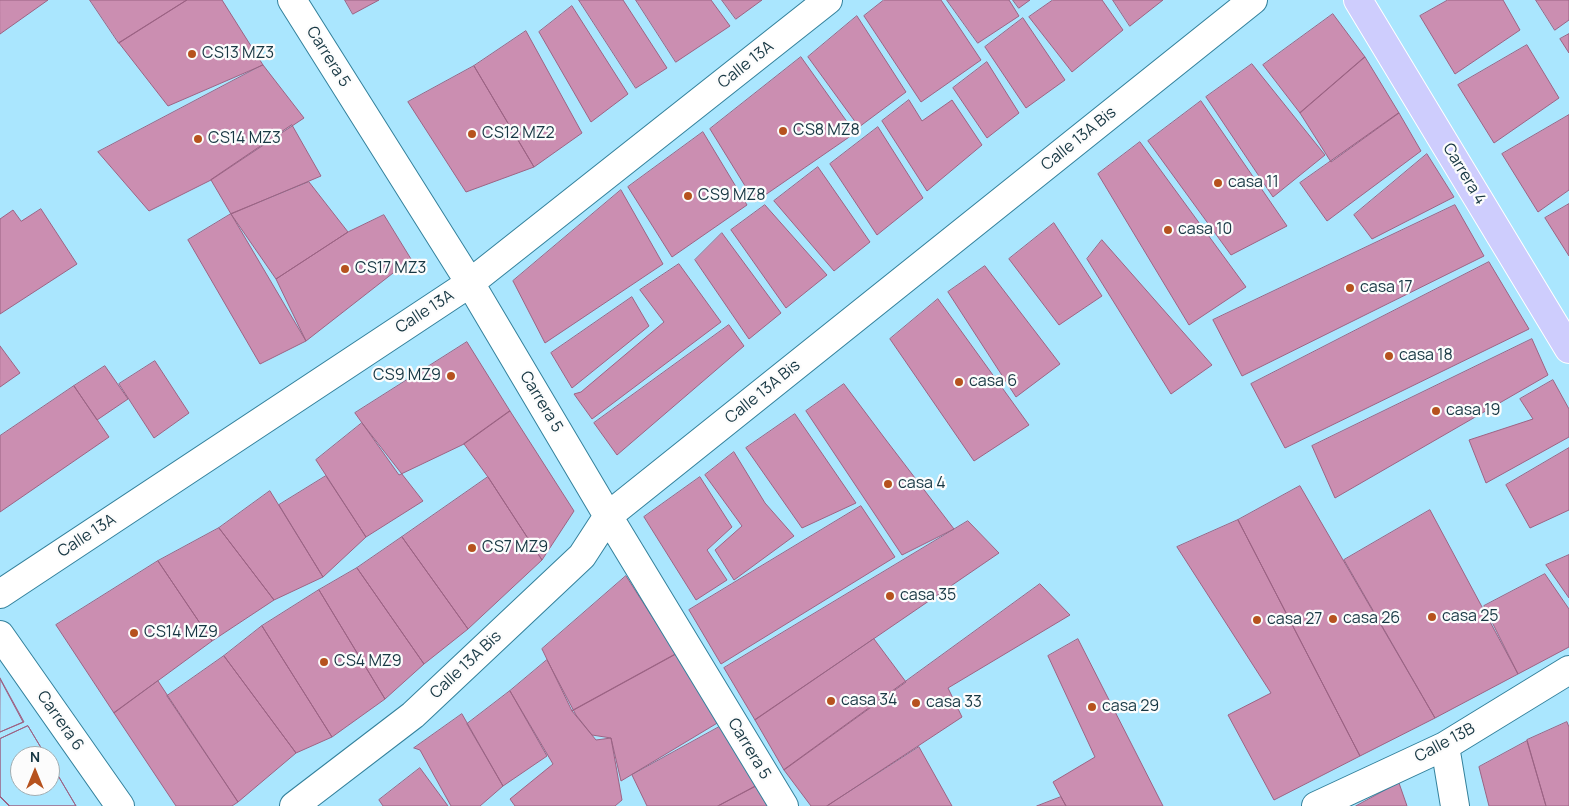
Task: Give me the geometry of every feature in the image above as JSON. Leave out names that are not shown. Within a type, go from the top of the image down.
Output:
[{"type":"main road","name":"Carrera 4","points":[[1358,0],[1569,349]]},
{"type":"street","name":"Carrera 5","points":[[292,0],[470,282],[608,516],[784,806]]},
{"type":"street","name":"Calle 13A","points":[[0,594],[470,282],[828,0]]},
{"type":"street","name":"Calle 13A Bis","points":[[294,806],[413,714],[582,556],[608,516],[1253,0]]},
{"type":"street","name":"Carrera 6","points":[[0,635],[120,806]]},
{"type":"street","name":"Calle 13B","points":[[1316,806],[1445,746],[1569,670]]},
{"type":"street","points":[[1445,746],[1455,806]]},
{"type":"building","points":[[0,0],[48,0],[0,34]]},
{"type":"building","points":[[90,0],[187,0],[119,43]]},
{"type":"building","name":"CS13 MZ3","points":[[187,0],[222,0],[263,65],[168,106],[119,43]]},
{"type":"building","points":[[345,0],[379,0],[353,14]]},
{"type":"building","points":[[579,0],[623,0],[667,68],[636,88]]},
{"type":"building","points":[[636,0],[711,0],[730,26],[676,62]]},
{"type":"building","points":[[722,0],[762,0],[736,19]]},
{"type":"building","points":[[884,0],[941,0],[981,60],[921,102],[864,16]]},
{"type":"building","points":[[947,0],[1009,0],[1019,16],[978,43]]},
{"type":"building","points":[[1013,0],[1030,0],[1019,8]]},
{"type":"building","points":[[1053,0],[1102,0],[1123,30],[1072,72],[1029,17]]},
{"type":"building","points":[[1113,0],[1163,0],[1130,26]]},
{"type":"building","points":[[1448,0],[1503,0],[1520,30],[1455,74],[1420,16]]},
{"type":"building","points":[[1536,0],[1569,0],[1569,20],[1555,30]]},
{"type":"building","points":[[572,6],[628,94],[591,122],[539,32]]},
{"type":"building","points":[[1333,14],[1365,57],[1300,113],[1263,65]]},
{"type":"building","points":[[857,16],[906,92],[859,127],[808,57]]},
{"type":"building","points":[[1023,18],[1065,80],[1026,108],[985,47]]},
{"type":"building","points":[[526,31],[582,133],[534,167],[474,66]]},
{"type":"building","points":[[1569,34],[1569,53],[1560,39]]},
{"type":"building","points":[[1527,45],[1559,98],[1494,143],[1458,85]]},
{"type":"building","name":"CS8 MZ8","points":[[801,57],[855,133],[755,202],[710,129]]},
{"type":"building","points":[[1365,57],[1399,113],[1331,162],[1300,113]]},
{"type":"building","points":[[987,62],[1019,113],[987,138],[953,88]]},
{"type":"building","points":[[1252,64],[1325,155],[1273,197],[1206,97]]},
{"type":"building","name":"CS14 MZ3","points":[[263,65],[304,118],[211,180],[149,211],[98,152]]},
{"type":"building","name":"CS12 MZ2","points":[[474,66],[534,167],[466,192],[408,102]]},
{"type":"building","points":[[909,100],[922,121],[952,100],[982,145],[927,191],[882,121]]},
{"type":"building","name":"casa 11","points":[[1201,101],[1287,226],[1231,255],[1148,141]]},
{"type":"building","points":[[1399,113],[1421,151],[1327,221],[1300,183]]},
{"type":"building","points":[[1569,115],[1569,190],[1538,212],[1502,154]]},
{"type":"building","points":[[292,125],[321,176],[231,214],[211,180]]},
{"type":"building","points":[[878,127],[923,198],[877,235],[830,164]]},
{"type":"building","name":"CS9 MZ8","points":[[703,132],[747,205],[672,257],[628,187]]},
{"type":"building","name":"casa 10","points":[[1140,142],[1246,287],[1189,325],[1098,174]]},
{"type":"building","points":[[1427,154],[1454,197],[1372,239],[1354,215]]},
{"type":"building","points":[[818,167],[870,242],[834,271],[774,201]]},
{"type":"building","points":[[309,182],[348,232],[276,279],[231,214]]},
{"type":"building","points":[[621,190],[663,264],[545,343],[513,281]]},
{"type":"building","points":[[1569,204],[1569,256],[1545,218]]},
{"type":"building","points":[[765,205],[827,275],[786,308],[731,230]]},
{"type":"building","name":"casa 17","points":[[1455,205],[1484,256],[1242,376],[1213,320]]},
{"type":"building","points":[[41,209],[77,264],[0,314],[0,219],[13,210],[21,221]]},
{"type":"building","points":[[231,214],[306,341],[260,364],[188,240]]},
{"type":"building","name":"CS17 MZ3","points":[[384,215],[411,259],[306,341],[276,279],[348,232]]},
{"type":"building","points":[[1054,223],[1102,296],[1059,325],[1009,259]]},
{"type":"building","points":[[722,233],[781,313],[749,339],[695,260]]},
{"type":"building","points":[[1102,240],[1212,365],[1171,394],[1087,259]]},
{"type":"building","name":"casa 18","points":[[1489,262],[1529,329],[1285,448],[1251,384]]},
{"type":"building","points":[[679,264],[721,322],[592,419],[574,394],[581,392],[664,322],[640,290]]},
{"type":"building","points":[[985,266],[1060,364],[1016,397],[948,292]]},
{"type":"building","points":[[632,297],[649,326],[572,388],[551,353]]},
{"type":"building","name":"casa 6","points":[[938,299],[1029,425],[974,461],[890,339]]},
{"type":"building","points":[[729,325],[744,346],[617,455],[594,423]]},
{"type":"building","name":"casa 19","points":[[1532,339],[1548,375],[1335,498],[1312,446]]},
{"type":"building","name":"CS9 MZ9","points":[[467,342],[510,411],[464,444],[399,475],[355,413]]},
{"type":"building","points":[[0,346],[20,373],[0,387]]},
{"type":"building","points":[[155,361],[189,413],[154,438],[119,384]]},
{"type":"building","points":[[105,366],[128,399],[97,420],[74,386]]},
{"type":"building","points":[[1553,380],[1569,409],[1569,437],[1486,483],[1469,440],[1533,419],[1520,399]]},
{"type":"building","name":"casa 4","points":[[844,384],[954,529],[902,555],[806,411]]},
{"type":"building","points":[[74,386],[109,437],[0,512],[0,436]]},
{"type":"building","points":[[510,411],[574,511],[542,560],[488,477],[464,444]]},
{"type":"building","points":[[795,414],[856,503],[802,528],[746,448]]},
{"type":"building","points":[[362,423],[423,501],[366,537],[316,460]]},
{"type":"building","points":[[1569,448],[1569,510],[1530,528],[1506,485]]},
{"type":"building","points":[[734,452],[765,503],[794,536],[734,580],[715,550],[742,526],[705,475]]},
{"type":"building","points":[[326,476],[366,537],[323,577],[279,505]]},
{"type":"building","name":"CS7 MZ9","points":[[488,477],[542,560],[468,629],[402,537]]},
{"type":"building","points":[[700,477],[732,527],[707,550],[727,580],[696,600],[644,517]]},
{"type":"building","name":"casa 26","points":[[1300,486],[1435,718],[1360,756],[1238,520]]},
{"type":"building","points":[[270,491],[323,577],[274,600],[219,528]]},
{"type":"building","points":[[861,506],[895,557],[721,664],[689,610]]},
{"type":"building","name":"casa 25","points":[[1430,510],[1518,674],[1435,718],[1344,560]]},
{"type":"building","name":"casa 27","points":[[1238,520],[1360,756],[1274,800],[1228,715],[1271,693],[1177,547]]},
{"type":"building","name":"casa 35","points":[[968,521],[999,553],[755,720],[724,668]]},
{"type":"building","points":[[219,528],[274,600],[212,641],[158,561]]},
{"type":"building","points":[[402,537],[468,629],[424,664],[357,568]]},
{"type":"building","points":[[1569,555],[1569,598],[1546,565]]},
{"type":"building","name":"CS14 MZ9","points":[[158,561],[212,641],[114,713],[56,625]]},
{"type":"building","points":[[357,568],[424,664],[385,699],[319,590]]},
{"type":"building","points":[[1545,574],[1569,609],[1569,647],[1518,674],[1484,606]]},
{"type":"building","points":[[626,576],[676,654],[572,711],[542,649]]},
{"type":"building","name":"casa 33","points":[[1040,584],[1070,615],[948,688],[962,717],[827,806],[811,806],[784,770]]},
{"type":"building","name":"CS4 MZ9","points":[[319,590],[385,699],[332,737],[262,626]]},
{"type":"building","points":[[262,626],[332,737],[296,753],[224,656]]},
{"type":"building","name":"casa 34","points":[[874,639],[906,682],[784,770],[755,720]]},
{"type":"building","name":"casa 29","points":[[1078,639],[1163,806],[1066,806],[1053,782],[1095,757],[1048,656]]},
{"type":"building","points":[[676,654],[719,722],[621,781],[611,738],[596,740],[572,711]]},
{"type":"building","points":[[224,656],[296,753],[238,802],[167,696]]},
{"type":"building","points":[[547,660],[576,715],[592,735],[611,738],[622,800],[615,806],[515,806],[510,799],[553,764],[510,691]]},
{"type":"building","points":[[0,678],[24,722],[0,732]]},
{"type":"building","points":[[0,679],[23,722],[0,732]]},
{"type":"building","points":[[158,681],[238,802],[232,806],[176,806],[114,713]]},
{"type":"building","points":[[510,691],[547,756],[503,786],[467,724]]},
{"type":"building","points":[[462,714],[503,786],[480,806],[451,806],[420,750],[414,748]]},
{"type":"building","points":[[1567,722],[1569,727],[1569,806],[1546,806],[1527,740]]},
{"type":"building","points":[[28,726],[40,746],[10,746],[10,796],[60,796],[60,779],[76,806],[9,806],[0,797],[0,739]]},
{"type":"building","points":[[28,726],[40,746],[10,746],[10,796],[60,796],[60,779],[76,806],[10,806],[0,796],[0,739]]},
{"type":"building","points":[[721,726],[758,785],[718,806],[647,806],[632,775]]},
{"type":"building","points":[[1527,741],[1546,806],[1489,806],[1479,767]]},
{"type":"building","points":[[919,747],[952,806],[827,806]]},
{"type":"building","points":[[420,768],[448,806],[383,806],[379,800]]},
{"type":"building","points":[[1399,783],[1407,806],[1356,806]]},
{"type":"building","points":[[758,785],[771,806],[718,806]]},
{"type":"building","points":[[1061,797],[1066,806],[1037,806]]},
{"type":"place","name":"CS13 MZ3","points":[[192,54]]},
{"type":"place","name":"CS8 MZ8","points":[[783,131]]},
{"type":"place","name":"CS12 MZ2","points":[[472,134]]},
{"type":"place","name":"CS14 MZ3","points":[[198,139]]},
{"type":"place","name":"casa 11","points":[[1218,183]]},
{"type":"place","name":"CS9 MZ8","points":[[688,196]]},
{"type":"place","name":"casa 10","points":[[1168,230]]},
{"type":"place","name":"CS17 MZ3","points":[[345,269]]},
{"type":"place","name":"casa 17","points":[[1350,288]]},
{"type":"place","name":"casa 18","points":[[1389,356]]},
{"type":"place","name":"CS9 MZ9","points":[[451,376]]},
{"type":"place","name":"casa 6","points":[[959,382]]},
{"type":"place","name":"casa 19","points":[[1436,411]]},
{"type":"place","name":"casa 4","points":[[888,484]]},
{"type":"place","name":"CS7 MZ9","points":[[472,548]]},
{"type":"place","name":"casa 35","points":[[890,596]]},
{"type":"place","name":"casa 25","points":[[1432,617]]},
{"type":"place","name":"casa 26","points":[[1333,619]]},
{"type":"place","name":"casa 27","points":[[1257,620]]},
{"type":"place","name":"CS14 MZ9","points":[[134,633]]},
{"type":"place","name":"CS4 MZ9","points":[[324,662]]},
{"type":"place","name":"casa 34","points":[[831,701]]},
{"type":"place","name":"casa 33","points":[[916,703]]},
{"type":"place","name":"casa 29","points":[[1092,707]]}]
